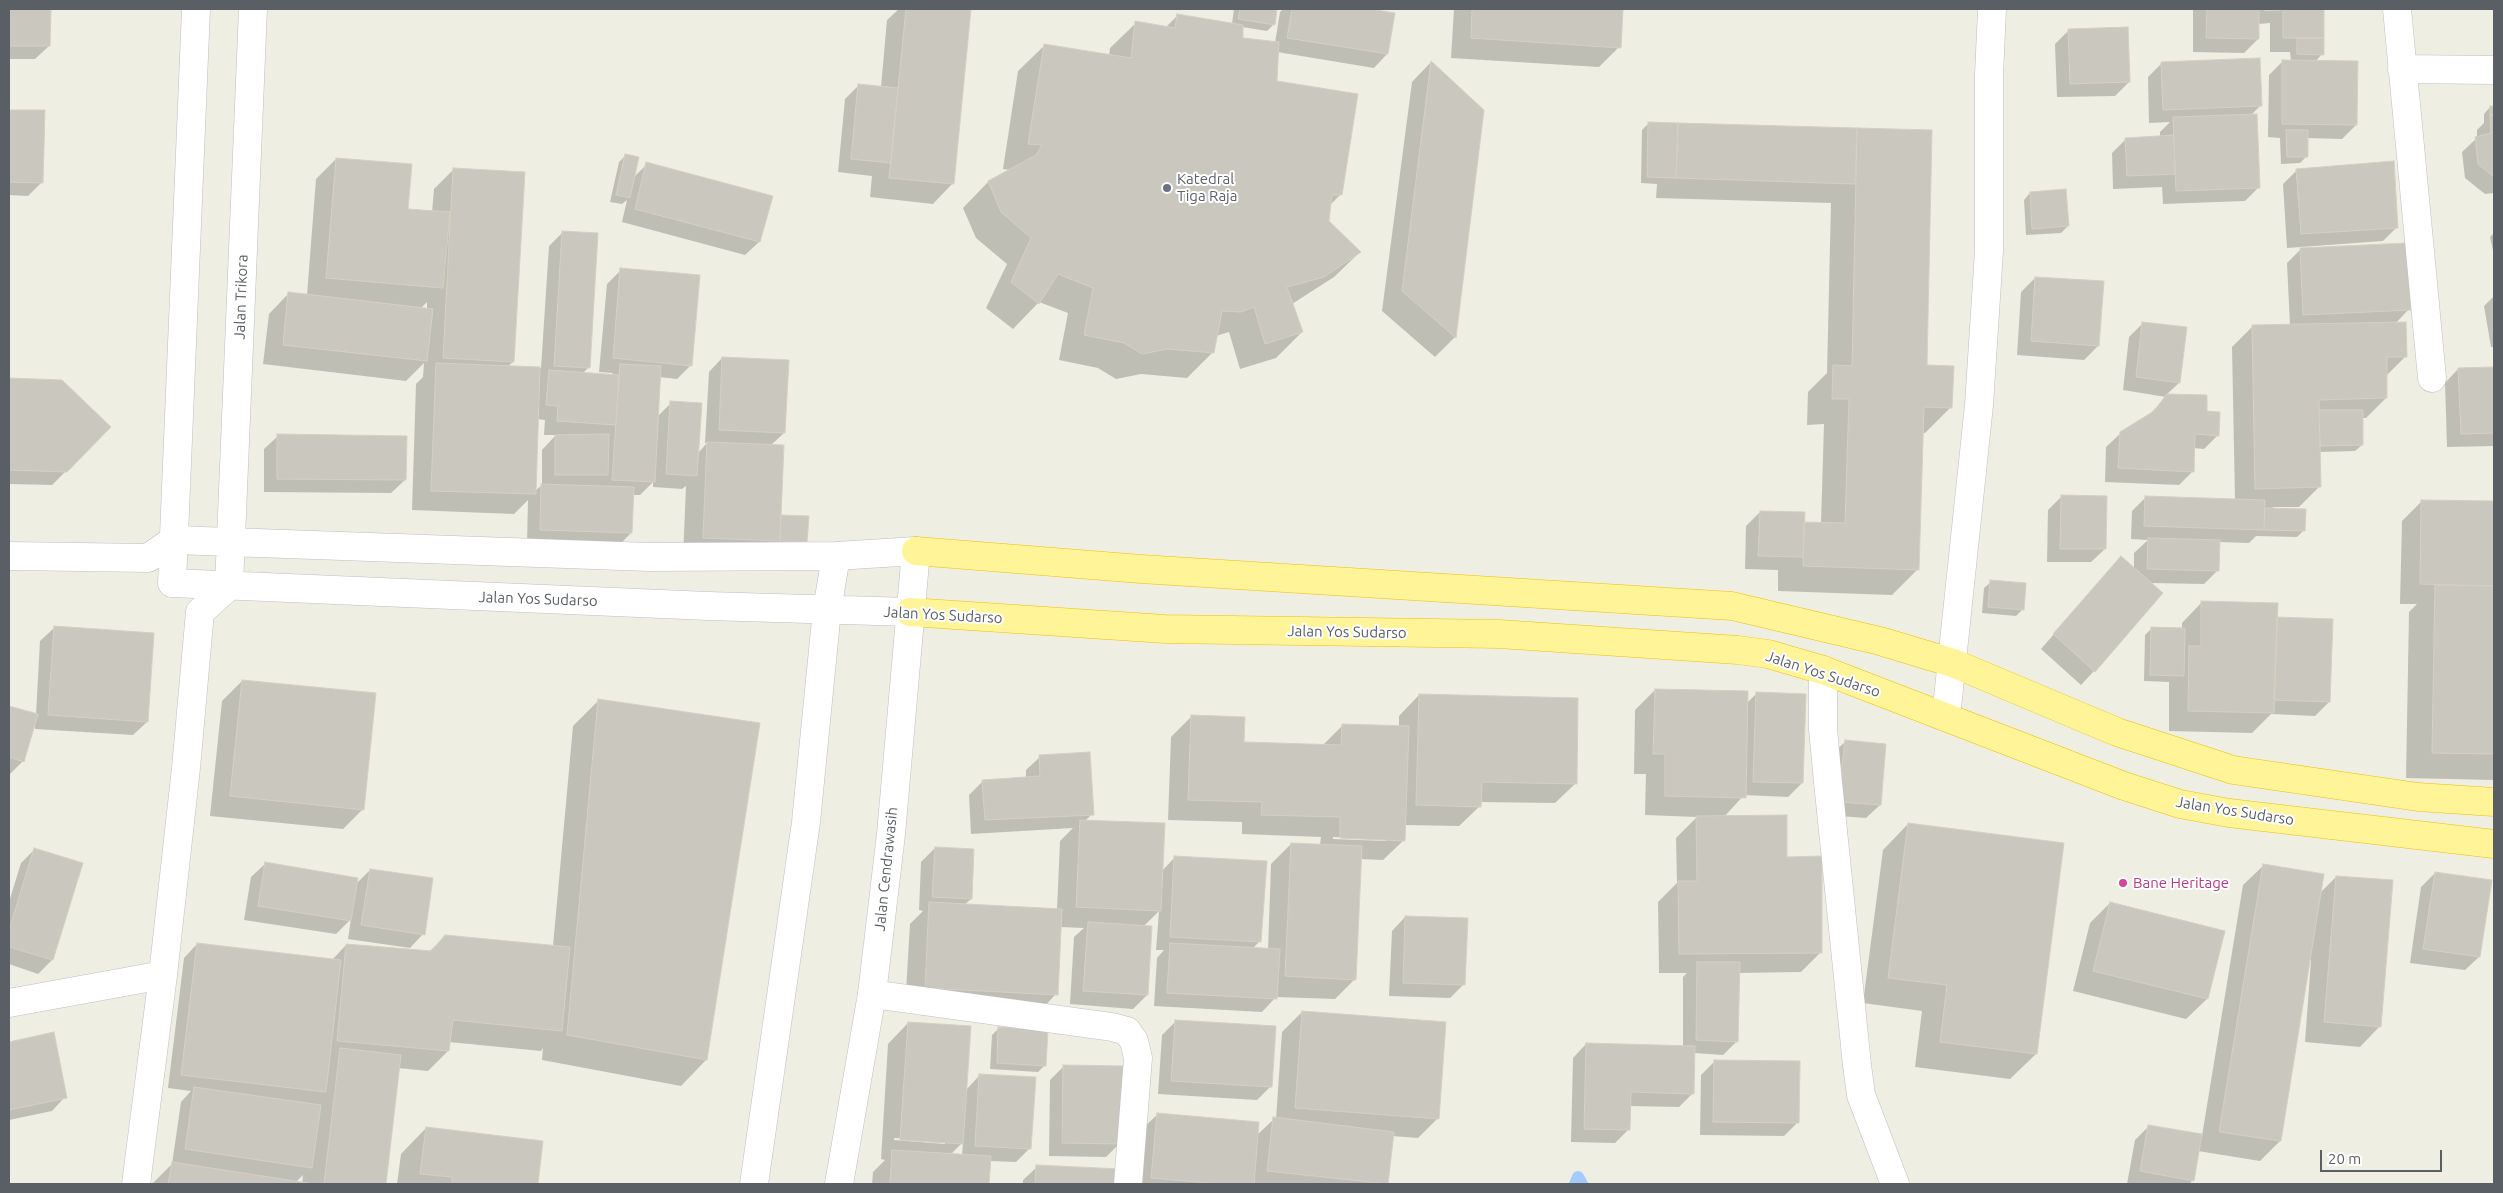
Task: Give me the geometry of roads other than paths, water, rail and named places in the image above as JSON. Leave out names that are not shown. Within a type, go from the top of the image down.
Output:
[{"type":"highway","points":[[916,552],[1141,570],[1732,606],[1880,641],[1953,663],[2117,732],[2233,770],[2418,797],[2494,802]]},
{"type":"highway","name":"Jalan Yos Sudarso","points":[[910,612],[1165,629],[1529,636],[1738,650],[1768,654],[1823,670],[2124,786],[2180,804],[2229,812],[2494,844]]},
{"type":"main road","points":[[172,583],[196,9]]},
{"type":"main road","name":"Jalan Trikora","points":[[229,586],[252,9]]},
{"type":"main road","points":[[1946,717],[1979,405],[1987,270],[1989,75],[1992,9]]},
{"type":"main road","points":[[2397,9],[2432,378]]},
{"type":"main road","points":[[2402,70],[2494,70]]},
{"type":"main road","points":[[9,556],[148,558],[174,540],[649,557],[836,556],[916,552]]},
{"type":"main road","name":"Jalan Cendrawasih","points":[[839,1184],[872,994],[891,834],[916,552]]},
{"type":"main road","points":[[754,1184],[806,822],[827,610],[836,556]]},
{"type":"main road","points":[[148,558],[200,612]]},
{"type":"main road","name":"Jalan Yos Sudarso","points":[[172,583],[910,612]]},
{"type":"main road","points":[[136,1184],[163,975],[186,768],[200,612],[229,586]]},
{"type":"main road","points":[[1823,670],[1824,729],[1828,782],[1861,1095],[1894,1184]]},
{"type":"main road","points":[[9,1003],[163,975]]},
{"type":"main road","points":[[872,994],[1112,1027],[1127,1031],[1134,1041],[1138,1058],[1128,1184]]},
{"type":"waterway","points":[[1575,1184],[1578,1177],[1582,1184]]},
{"type":"place","name":"Katedral Tiga Raja","points":[[1167,188]]},
{"type":"place","name":"Bane Heritage","points":[[2123,883]]}]
